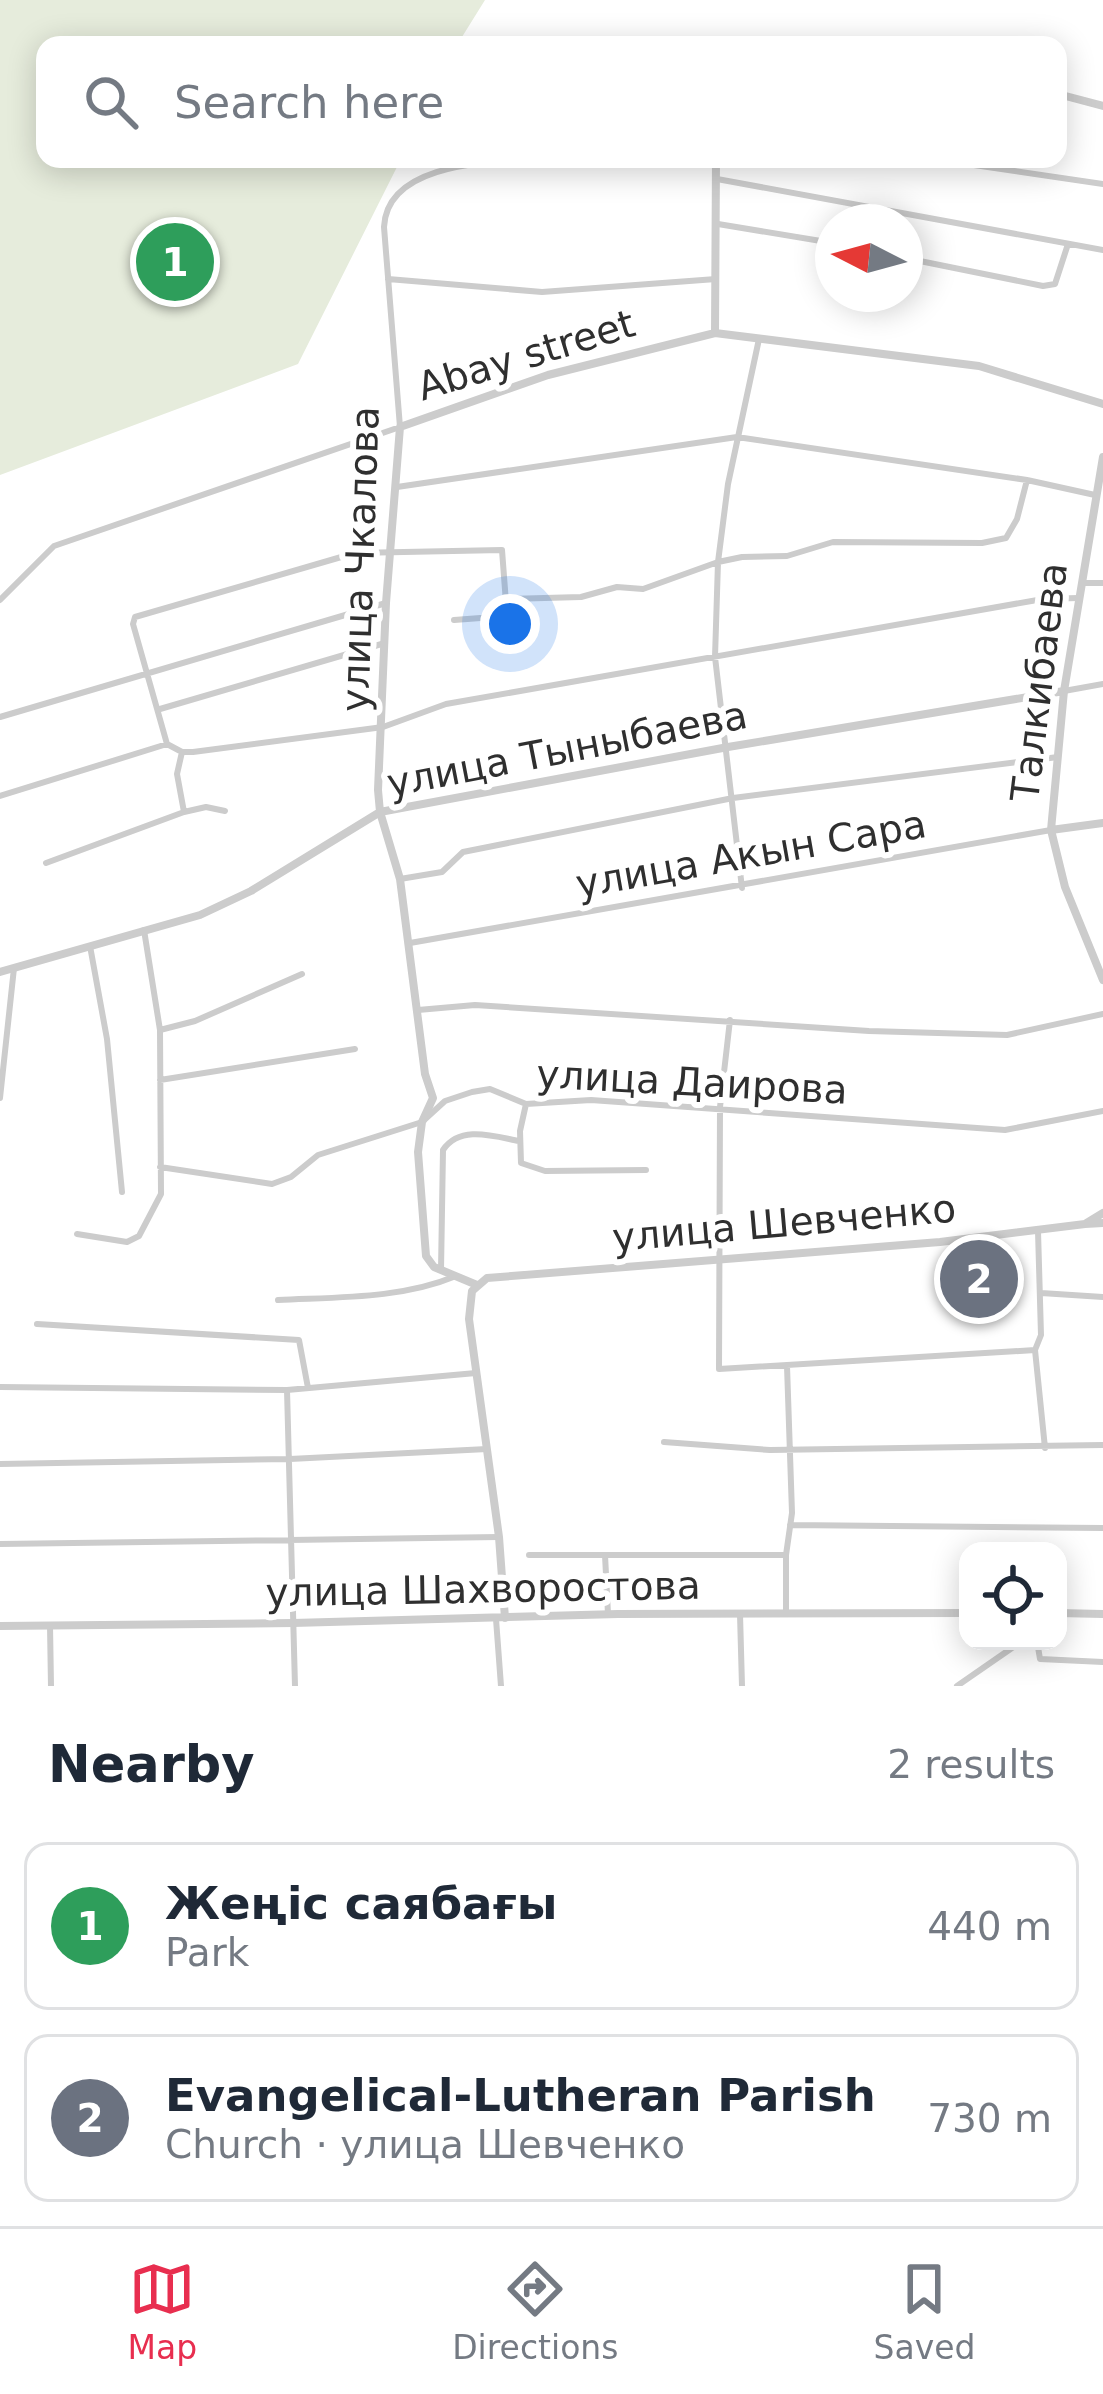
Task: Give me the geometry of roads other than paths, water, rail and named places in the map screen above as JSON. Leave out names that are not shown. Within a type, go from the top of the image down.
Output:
[{"type":"street","points":[[1067,96],[1103,106]]},
{"type":"street","name":"улица Чкалова","points":[[441,1270],[426,1256],[418,1152],[422,1122],[434,1098],[425,1075],[400,879],[380,812],[386,603],[400,427],[384,227],[393,202],[425,177],[449,168]]},
{"type":"street","points":[[716,168],[716,333]]},
{"type":"street","points":[[994,168],[1103,184]]},
{"type":"street","points":[[717,179],[1103,250]]},
{"type":"street","points":[[718,224],[815,240]]},
{"type":"street","points":[[923,262],[1043,286],[1055,284],[1068,244]]},
{"type":"street","points":[[388,279],[542,292],[716,279]]},
{"type":"street","name":"Abay street","points":[[0,600],[54,546],[548,375],[716,333],[979,367],[1103,404]]},
{"type":"street","points":[[742,888],[716,657],[718,562],[737,437],[759,339]]},
{"type":"street","points":[[398,487],[737,437],[1027,480],[1095,495]]},
{"type":"street","name":"Талкибаева","points":[[1103,457],[1064,691],[1052,830],[1065,886],[1103,980]]},
{"type":"street","points":[[506,599],[581,597],[616,587],[643,589],[742,556],[787,556],[833,542],[982,543],[1006,538],[1027,480]]},
{"type":"street","points":[[167,744],[133,624],[135,617],[356,553],[502,550],[507,616],[454,620]]},
{"type":"street","points":[[1079,583],[1103,583]]},
{"type":"street","points":[[0,796],[167,744],[182,752],[383,727],[446,704],[1043,598],[1078,598]]},
{"type":"street","points":[[0,717],[386,603]]},
{"type":"street","points":[[160,709],[385,643]]},
{"type":"street","name":"улица Тыныбаева","points":[[0,973],[200,915],[251,891],[380,812],[1103,684]]},
{"type":"street","points":[[182,752],[177,774],[184,812]]},
{"type":"street","points":[[400,879],[442,872],[463,852],[734,798],[1058,757]]},
{"type":"street","points":[[46,862],[184,812],[206,807],[225,812]]},
{"type":"street","name":"улица Акын Сара","points":[[410,943],[1103,823]]},
{"type":"street","points":[[77,1234],[127,1242],[139,1236],[161,1195],[160,1030],[144,930]]},
{"type":"street","points":[[90,946],[107,1039],[122,1192]]},
{"type":"street","points":[[0,1098],[14,968]]},
{"type":"street","points":[[160,1030],[194,1021],[302,974]]},
{"type":"street","points":[[418,1010],[475,1005],[868,1031],[1007,1035],[1103,1014]]},
{"type":"street","points":[[730,1020],[721,1108],[719,1369],[1035,1350]]},
{"type":"street","points":[[160,1080],[355,1049]]},
{"type":"street","name":"улица Даирова","points":[[160,1167],[272,1184],[291,1177],[318,1155],[422,1122],[445,1101],[490,1089],[526,1104],[591,1100],[1005,1130],[1103,1111]]},
{"type":"street","points":[[526,1104],[519,1141],[521,1163],[532,1168],[646,1170]]},
{"type":"street","points":[[501,1686],[499,1538],[469,1319],[477,1285],[441,1270],[442,1150],[449,1140],[466,1133],[519,1141]]},
{"type":"street","points":[[1085,1224],[1103,1213]]},
{"type":"street","name":"улица Шевченко","points":[[477,1285],[487,1277],[1103,1223]]},
{"type":"street","points":[[1038,1231],[1040,1335],[1035,1350],[1045,1448]]},
{"type":"street","points":[[278,1300],[388,1293],[430,1287],[456,1276]]},
{"type":"street","points":[[1041,1293],[1103,1297]]},
{"type":"street","points":[[37,1324],[299,1340],[308,1388]]},
{"type":"street","points":[[786,1614],[788,1365]]},
{"type":"street","points":[[0,1387],[287,1390],[476,1373]]},
{"type":"street","points":[[287,1390],[295,1686]]},
{"type":"street","points":[[664,1442],[790,1450],[1103,1445]]},
{"type":"street","points":[[0,1464],[487,1450]]},
{"type":"street","points":[[790,1525],[1103,1528]]},
{"type":"street","points":[[0,1544],[499,1538]]},
{"type":"street","points":[[530,1556],[785,1556]]},
{"type":"street","points":[[604,1556],[608,1614]]},
{"type":"street","name":"улица Шахворостова","points":[[0,1626],[608,1614],[959,1613]]},
{"type":"street","points":[[1067,1613],[1103,1614]]},
{"type":"street","points":[[740,1614],[742,1686]]},
{"type":"street","points":[[50,1625],[51,1686]]},
{"type":"street","points":[[957,1686],[1009,1650]]},
{"type":"street","points":[[1038,1650],[1040,1659],[1103,1662]]},
{"type":"place","name":"Жеңіс саябағы","points":[[175,262]]},
{"type":"place","name":"Evangelical-Lutheran Parish","points":[[979,1279]]}]
